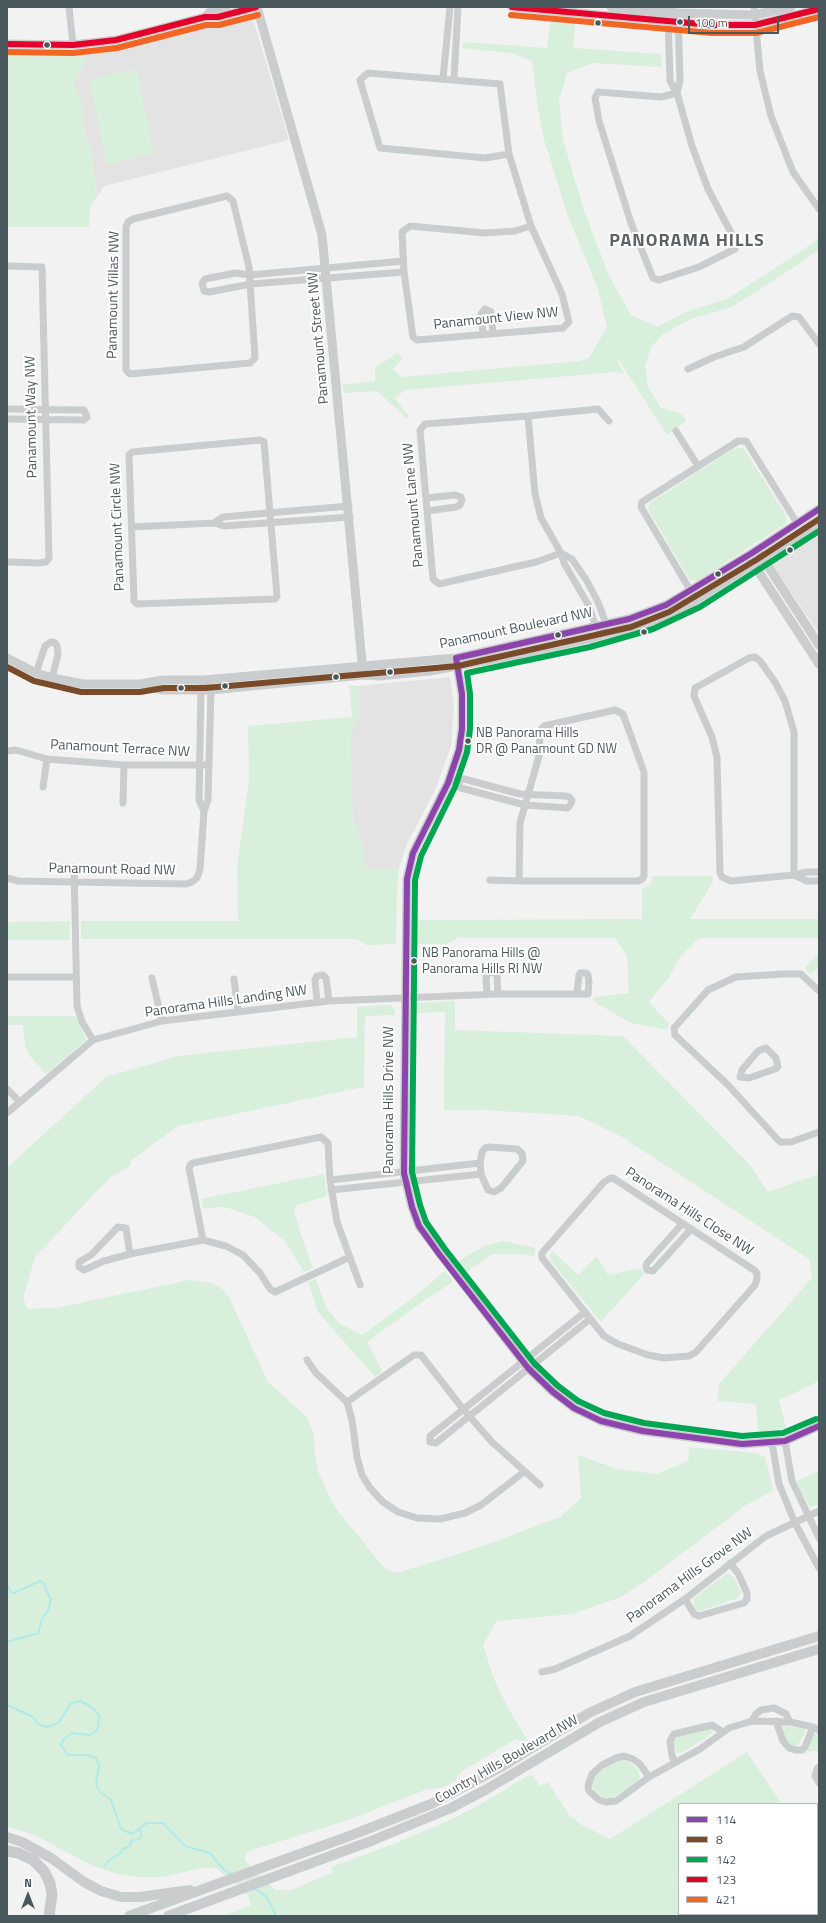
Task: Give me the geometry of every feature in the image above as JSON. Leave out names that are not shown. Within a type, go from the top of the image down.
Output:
[{"type":"main road","name":"Country Hills Boulevard NW","points":[[129,1916],[270,1866],[431,1804],[495,1771],[590,1713],[635,1692],[819,1636]]},
{"type":"main road","name":"Country Hills Boulevard NW","points":[[168,1916],[410,1826],[451,1808],[487,1789],[572,1738],[621,1712],[671,1693],[819,1649]]},
{"type":"main road","points":[[7,1837],[22,1842],[51,1858],[84,1882],[101,1891],[121,1897],[140,1897],[214,1886]]},
{"type":"main road","points":[[7,1844],[30,1847]]},
{"type":"main road","points":[[7,1852],[18,1853],[33,1860],[44,1871],[50,1883],[52,1894],[49,1916]]},
{"type":"street","points":[[69,7],[73,45]]},
{"type":"street","points":[[205,17],[211,11],[226,7]]},
{"type":"street","points":[[7,44],[73,45],[116,40],[205,17],[218,17],[257,7]]},
{"type":"street","name":"Panamount Street NW","points":[[257,7],[322,235],[328,278],[363,671]]},
{"type":"street","points":[[443,78],[450,7]]},
{"type":"street","points":[[458,7],[454,79],[368,72],[360,80],[380,148],[485,158],[509,154]]},
{"type":"street","points":[[512,7],[565,8],[755,25],[819,9]]},
{"type":"street","points":[[612,7],[673,17],[791,7]]},
{"type":"street","points":[[754,11],[760,71],[771,116],[793,172],[819,209]]},
{"type":"street","points":[[673,17],[670,80],[677,93],[692,146],[708,189],[736,242],[735,249],[699,267],[658,280],[653,278],[631,223],[599,121],[595,98],[598,92],[661,97],[677,93]]},
{"type":"street","name":"Panamount View NW","points":[[454,79],[500,84],[509,154],[532,226],[562,294],[569,322],[563,328],[417,340],[413,337],[404,272],[402,232],[410,226],[485,233],[515,231],[532,226]]},
{"type":"street","name":"Panamount Villas NW","points":[[227,196],[233,201],[251,284],[255,358],[250,363],[130,374],[126,370],[126,228],[128,222],[133,219],[227,196]]},
{"type":"street","points":[[403,261],[250,275],[235,273],[205,279],[202,283],[204,290],[209,292],[251,284],[404,272]]},
{"type":"street","name":"Panamount Way NW","points":[[7,266],[42,267],[49,558],[46,562],[38,563],[7,562]]},
{"type":"street","points":[[483,334],[481,314],[485,309],[491,312],[493,333]]},
{"type":"street","points":[[688,369],[714,357],[744,347],[792,316],[799,318],[819,344]]},
{"type":"street","points":[[7,409],[84,410],[87,417],[84,420],[7,419]]},
{"type":"street","name":"Panamount Lane NW","points":[[562,553],[536,562],[439,584],[433,579],[420,430],[425,424],[598,409],[610,421]]},
{"type":"street","points":[[528,416],[535,494],[541,518],[562,553],[564,563],[589,606],[596,627],[604,635]]},
{"type":"street","points":[[676,431],[698,466]]},
{"type":"street","name":"Panamount Circle NW","points":[[260,440],[264,442],[272,522],[278,596],[275,599],[151,604],[137,604],[134,601],[129,454],[132,452],[260,440]]},
{"type":"street","points":[[696,600],[641,507],[642,502],[698,466],[738,441],[746,441],[803,532]]},
{"type":"street","points":[[426,498],[455,495],[461,497],[462,500],[460,506],[427,511]]},
{"type":"street","points":[[214,523],[223,517],[349,506]]},
{"type":"street","name":"Panamount Boulevard NW","points":[[140,684],[162,690],[211,690],[363,671],[456,658],[629,619],[666,605],[748,556],[819,509]]},
{"type":"street","points":[[132,527],[214,523],[224,526],[350,517]]},
{"type":"street","name":"Panamount Boulevard NW","points":[[7,658],[36,673],[82,684],[140,684],[164,680],[204,680],[363,671],[379,676],[458,667],[604,635],[650,622],[696,600],[819,522]]},
{"type":"street","points":[[757,550],[819,645]]},
{"type":"street","points":[[562,553],[572,560],[587,581],[598,602],[606,624],[604,635]]},
{"type":"street","points":[[748,556],[819,664]]},
{"type":"street","points":[[36,673],[45,646],[52,642],[57,646],[58,654],[52,678]]},
{"type":"street","points":[[794,875],[794,732],[785,701],[775,682],[760,661],[755,657],[749,658],[694,688],[694,696],[712,737],[716,757],[720,873],[722,877],[730,881],[794,875],[819,872]]},
{"type":"street","name":"Panorama Hills Drive NW","points":[[456,658],[462,694],[462,729],[453,780],[413,853],[407,880],[404,997],[404,1173],[405,1183],[419,1226],[528,1368],[553,1392],[574,1408],[601,1421],[643,1431],[694,1439],[742,1444],[784,1441],[819,1426]]},
{"type":"street","points":[[204,680],[211,690]]},
{"type":"street","name":"Panamount Road NW","points":[[204,680],[200,690],[199,800],[204,811]]},
{"type":"street","name":"Panamount Road NW","points":[[7,878],[18,881],[186,884],[197,878],[200,869],[204,811],[208,800],[211,690]]},
{"type":"street","points":[[490,880],[518,881],[638,881],[644,876],[644,772],[623,714],[619,710],[544,726],[540,730],[539,756],[530,794],[520,823],[518,881]]},
{"type":"street","name":"Panamount Terrace NW","points":[[7,750],[16,750],[47,759],[124,765],[209,765]]},
{"type":"street","points":[[43,787],[47,759]]},
{"type":"street","points":[[123,803],[124,765]]},
{"type":"street","points":[[464,778],[520,794],[570,797],[572,800],[568,808],[525,806],[461,788],[453,780],[464,778]]},
{"type":"street","points":[[74,867],[77,1006],[82,1022],[93,1040]]},
{"type":"street","points":[[794,875],[807,881],[819,881]]},
{"type":"street","points":[[487,994],[486,976],[490,972],[497,975],[498,994]]},
{"type":"street","points":[[819,990],[801,974],[736,977],[708,990],[674,1028],[675,1035],[728,1085],[780,1142],[791,1142],[819,1132]]},
{"type":"street","points":[[317,1002],[315,980],[317,976],[323,975],[326,978],[329,1001]]},
{"type":"street","points":[[7,977],[76,977]]},
{"type":"street","points":[[152,978],[162,1021]]},
{"type":"street","points":[[234,978],[238,1011]]},
{"type":"street","name":"Panorama Hills Landing NW","points":[[7,1114],[93,1040],[162,1021],[329,1001],[487,994],[577,994]]},
{"type":"street","points":[[728,1085],[740,1077],[749,1078],[775,1069],[778,1067],[776,1058],[769,1049],[761,1049],[742,1070],[740,1077]]},
{"type":"street","points":[[7,1090],[20,1102]]},
{"type":"street","points":[[203,1240],[189,1168],[193,1163],[322,1137],[328,1143],[331,1190],[337,1222],[360,1285]]},
{"type":"street","points":[[485,1148],[517,1149],[522,1153],[523,1161],[501,1188],[494,1192],[488,1190],[481,1174],[480,1164],[482,1152],[485,1148]]},
{"type":"street","points":[[330,1180],[480,1164]]},
{"type":"street","points":[[331,1190],[481,1174]]},
{"type":"street","name":"Panorama Hills Close NW","points":[[608,1178],[617,1180],[682,1224],[754,1270],[758,1277],[755,1285],[696,1352],[685,1358],[664,1358],[633,1351],[604,1336],[541,1256],[608,1178]]},
{"type":"street","points":[[682,1224],[647,1264],[647,1270],[653,1271],[691,1229]]},
{"type":"street","points":[[130,1254],[126,1228],[118,1227],[91,1255],[79,1262],[79,1267],[84,1270],[104,1261],[130,1254],[203,1240],[226,1246],[243,1255],[260,1273],[270,1289],[275,1292],[350,1256]]},
{"type":"street","points":[[585,1312],[522,1360],[430,1436],[430,1442],[436,1443],[470,1417],[528,1368],[590,1319]]},
{"type":"street","points":[[347,1402],[414,1355],[421,1355],[463,1409],[492,1442],[540,1485]]},
{"type":"street","points":[[307,1360],[316,1373],[347,1402],[352,1420],[357,1457],[362,1475],[370,1488],[384,1502],[398,1512],[417,1518],[440,1519],[465,1513],[481,1505],[524,1472]]},
{"type":"street","points":[[784,1441],[792,1481],[819,1538]]},
{"type":"street","points":[[772,1443],[779,1484],[795,1523],[819,1568]]},
{"type":"street","name":"Panorama Hills Grove NW","points":[[542,1672],[555,1669],[630,1636],[686,1599],[766,1536],[819,1511]]},
{"type":"street","points":[[686,1599],[694,1614],[699,1616],[744,1603],[747,1599],[747,1593],[738,1573],[730,1563]]},
{"type":"street","points":[[752,1721],[755,1715],[761,1710],[774,1708],[786,1714],[790,1722]]},
{"type":"street","points":[[649,1777],[640,1764],[633,1759],[624,1756],[602,1765],[592,1774],[588,1786],[589,1791],[599,1800],[612,1802],[621,1799],[649,1777],[700,1749],[733,1726],[752,1721],[776,1721],[790,1722],[816,1729],[805,1747],[801,1750],[795,1750],[789,1748],[783,1742],[776,1721]]},
{"type":"street","points":[[676,1762],[672,1756],[670,1741],[674,1734],[712,1725],[723,1732]]},
{"type":"street","points":[[819,1767],[815,1776],[819,1783]]},
{"type":"shaded area","points":[[247,14],[253,19],[289,140],[104,186],[97,197],[90,146],[82,124],[83,108],[73,84],[85,63],[84,50],[191,30]]},
{"type":"shaded area","points":[[819,527],[819,633],[768,559]]},
{"type":"shaded area","points":[[450,677],[454,706],[451,746],[436,788],[407,844],[399,869],[366,869],[363,856],[363,844],[358,829],[353,821],[351,779],[351,738],[354,727],[359,719],[358,686]]},
{"type":"green space","points":[[551,15],[576,18],[573,48],[661,54],[662,67],[593,63],[567,73],[559,99],[563,140],[584,211],[610,278],[631,315],[657,327],[688,311],[727,299],[819,238],[819,249],[805,260],[732,307],[691,319],[670,330],[662,335],[651,347],[645,366],[648,387],[661,408],[682,414],[686,421],[667,435],[615,354],[624,374],[616,372],[405,390],[395,398],[409,417],[407,419],[377,391],[344,393],[342,385],[375,381],[375,368],[397,353],[403,357],[393,370],[402,377],[579,361],[589,358],[607,327],[598,289],[568,216],[545,143],[538,110],[532,61],[512,53],[462,48],[463,42],[547,48]]},
{"type":"green space","points":[[84,50],[85,63],[73,84],[80,97],[83,108],[82,124],[90,146],[97,197],[90,208],[89,227],[7,227],[7,52]]},
{"type":"green space","points":[[137,69],[154,154],[107,164],[89,79]]},
{"type":"green space","points":[[736,447],[744,449],[787,517],[785,524],[697,581],[690,580],[648,509],[650,503]]},
{"type":"green space","points":[[349,685],[358,686],[360,702],[359,719],[354,727],[351,738],[353,821],[358,829],[363,844],[363,856],[366,869],[399,869],[396,944],[366,945],[357,939],[81,939],[81,921],[238,921],[237,868],[249,780],[248,726],[352,717]]},
{"type":"green space","points":[[652,876],[712,876],[713,882],[690,919],[819,919],[819,938],[699,938],[680,957],[669,977],[649,1002],[669,1024],[667,1030],[631,1023],[593,1001],[596,997],[629,993],[627,956],[615,938],[458,938],[446,944],[412,944],[413,920],[642,919],[642,889],[651,884]]},
{"type":"green space","points":[[70,921],[69,940],[7,940],[7,922]]},
{"type":"green space","points":[[819,952],[819,967],[810,975],[805,968]]},
{"type":"green space","points":[[455,1001],[455,1030],[623,1036],[750,1165],[768,1192],[819,1174],[819,1380],[812,1385],[779,1400],[786,1428],[758,1432],[756,1404],[717,1401],[719,1384],[812,1278],[809,1259],[622,1137],[579,1116],[484,1110],[444,1110],[445,1012],[415,1013],[415,1008],[418,1003]]},
{"type":"green space","points":[[390,1005],[395,1009],[395,1015],[365,1016],[364,1087],[178,1126],[130,1161],[131,1165],[110,1178],[35,1257],[23,1298],[28,1309],[56,1308],[189,1280],[213,1283],[222,1289],[229,1297],[268,1382],[307,1417],[314,1434],[315,1454],[319,1474],[334,1506],[385,1569],[397,1573],[480,1547],[560,1517],[581,1498],[578,1455],[617,1469],[656,1474],[688,1461],[689,1447],[756,1453],[765,1457],[773,1491],[746,1505],[644,1582],[621,1597],[572,1614],[497,1621],[483,1645],[494,1679],[507,1706],[528,1741],[516,1739],[461,1772],[455,1781],[443,1787],[425,1790],[351,1819],[246,1852],[245,1860],[275,1890],[292,1890],[333,1872],[331,1867],[394,1844],[452,1819],[481,1804],[529,1775],[533,1776],[540,1786],[548,1782],[569,1815],[582,1825],[610,1839],[747,1752],[781,1803],[678,1803],[678,1915],[818,1915],[818,1862],[819,1916],[224,1916],[251,1905],[248,1895],[216,1868],[202,1868],[163,1877],[138,1877],[118,1874],[93,1866],[36,1836],[7,1826],[7,1168],[106,1077],[178,1056],[357,1037],[357,1007]]},
{"type":"green space","points":[[7,1016],[76,1016],[86,1040],[46,1074],[28,1054],[25,1045],[23,1025],[7,1025]]},
{"type":"green space","points":[[324,1174],[327,1196],[297,1205],[294,1210],[313,1268],[304,1272],[285,1241],[255,1217],[225,1207],[203,1208],[201,1199]]},
{"type":"green space","points":[[503,1241],[536,1248],[534,1256],[521,1254],[492,1254],[465,1273],[457,1262],[484,1246]]},
{"type":"green space","points":[[552,1251],[579,1275],[596,1256],[608,1275],[641,1268],[644,1274],[601,1322],[551,1261],[550,1255]]},
{"type":"green space","points":[[445,1271],[453,1281],[450,1284],[425,1300],[367,1342],[382,1371],[375,1377],[318,1312],[308,1282],[316,1279],[326,1307],[339,1323],[362,1335],[419,1293]]},
{"type":"green space","points":[[819,1471],[819,1505],[810,1507],[797,1481]]},
{"type":"green space","points":[[729,1574],[734,1578],[741,1592],[738,1598],[700,1611],[695,1609],[693,1604],[695,1597],[725,1575]]},
{"type":"green space","points":[[782,1726],[805,1730],[804,1735],[797,1746],[792,1746],[786,1740],[781,1729]]},
{"type":"green space","points":[[711,1728],[714,1731],[707,1737],[683,1752],[677,1753],[673,1743],[680,1735]]},
{"type":"green space","points":[[814,1734],[817,1734],[819,1738],[819,1751],[811,1751],[802,1755],[801,1754],[807,1749]]},
{"type":"green space","points":[[620,1759],[630,1762],[638,1769],[640,1778],[626,1790],[612,1798],[603,1798],[595,1792],[591,1785],[593,1777],[611,1763]]},
{"type":"waterway","points":[[7,1585],[11,1592],[14,1593],[40,1581],[45,1584],[45,1588],[51,1599],[48,1611],[42,1619],[38,1633],[7,1642]]},
{"type":"waterway","points":[[7,1705],[33,1717],[38,1724],[46,1727],[59,1722],[71,1703],[80,1701],[92,1707],[99,1715],[98,1727],[95,1732],[90,1735],[72,1733],[64,1739],[61,1745],[68,1755],[88,1755],[96,1758],[99,1765],[96,1785],[101,1793],[111,1800],[121,1829],[132,1834],[147,1823],[163,1823],[185,1846],[210,1853],[223,1869],[232,1875]]},
{"type":"waterway","points":[[104,1867],[108,1861],[122,1852],[122,1849],[129,1847],[132,1840],[137,1840],[141,1837],[140,1829]]},
{"type":"waterway","points":[[253,1888],[267,1897],[276,1916]]},
{"type":"transit line","name":"123","points":[[7,44],[73,45],[116,40],[205,17],[218,17],[256,7]]},
{"type":"transit line","name":"123","points":[[512,7],[712,25],[755,25],[819,9]]},
{"type":"transit line","name":"421","points":[[7,52],[73,53],[117,48],[206,25],[219,25],[258,15]]},
{"type":"transit line","name":"421","points":[[511,15],[712,33],[756,33],[819,17]]},
{"type":"transit line","name":"114","points":[[819,509],[752,553],[666,605],[629,619],[456,658],[462,694],[462,729],[459,750],[448,783],[413,853],[407,879],[404,1173],[412,1207],[419,1226],[439,1254],[528,1368],[553,1392],[574,1408],[601,1421],[643,1431],[742,1444],[785,1441],[819,1426]]},
{"type":"transit line","name":"8","points":[[7,667],[34,681],[81,692],[140,692],[164,688],[205,688],[458,666],[631,627],[669,612],[756,560],[819,519]]},
{"type":"transit line","name":"142","points":[[816,1419],[783,1433],[742,1436],[644,1423],[604,1413],[578,1401],[558,1386],[534,1363],[445,1249],[426,1222],[412,1172],[415,880],[421,856],[455,787],[467,752],[470,729],[470,694],[467,673],[590,647],[653,629],[700,607],[819,531]]},
{"type":"place","name":"NB Panorama Hills DR @ Panamount GD NW","points":[[468,741]]},
{"type":"place","name":"NB Panorama Hills @ Panorama Hills RI NW","points":[[414,961]]},
{"type":"district","name":"PANORAMA HILLS","points":[[687,242]]}]
